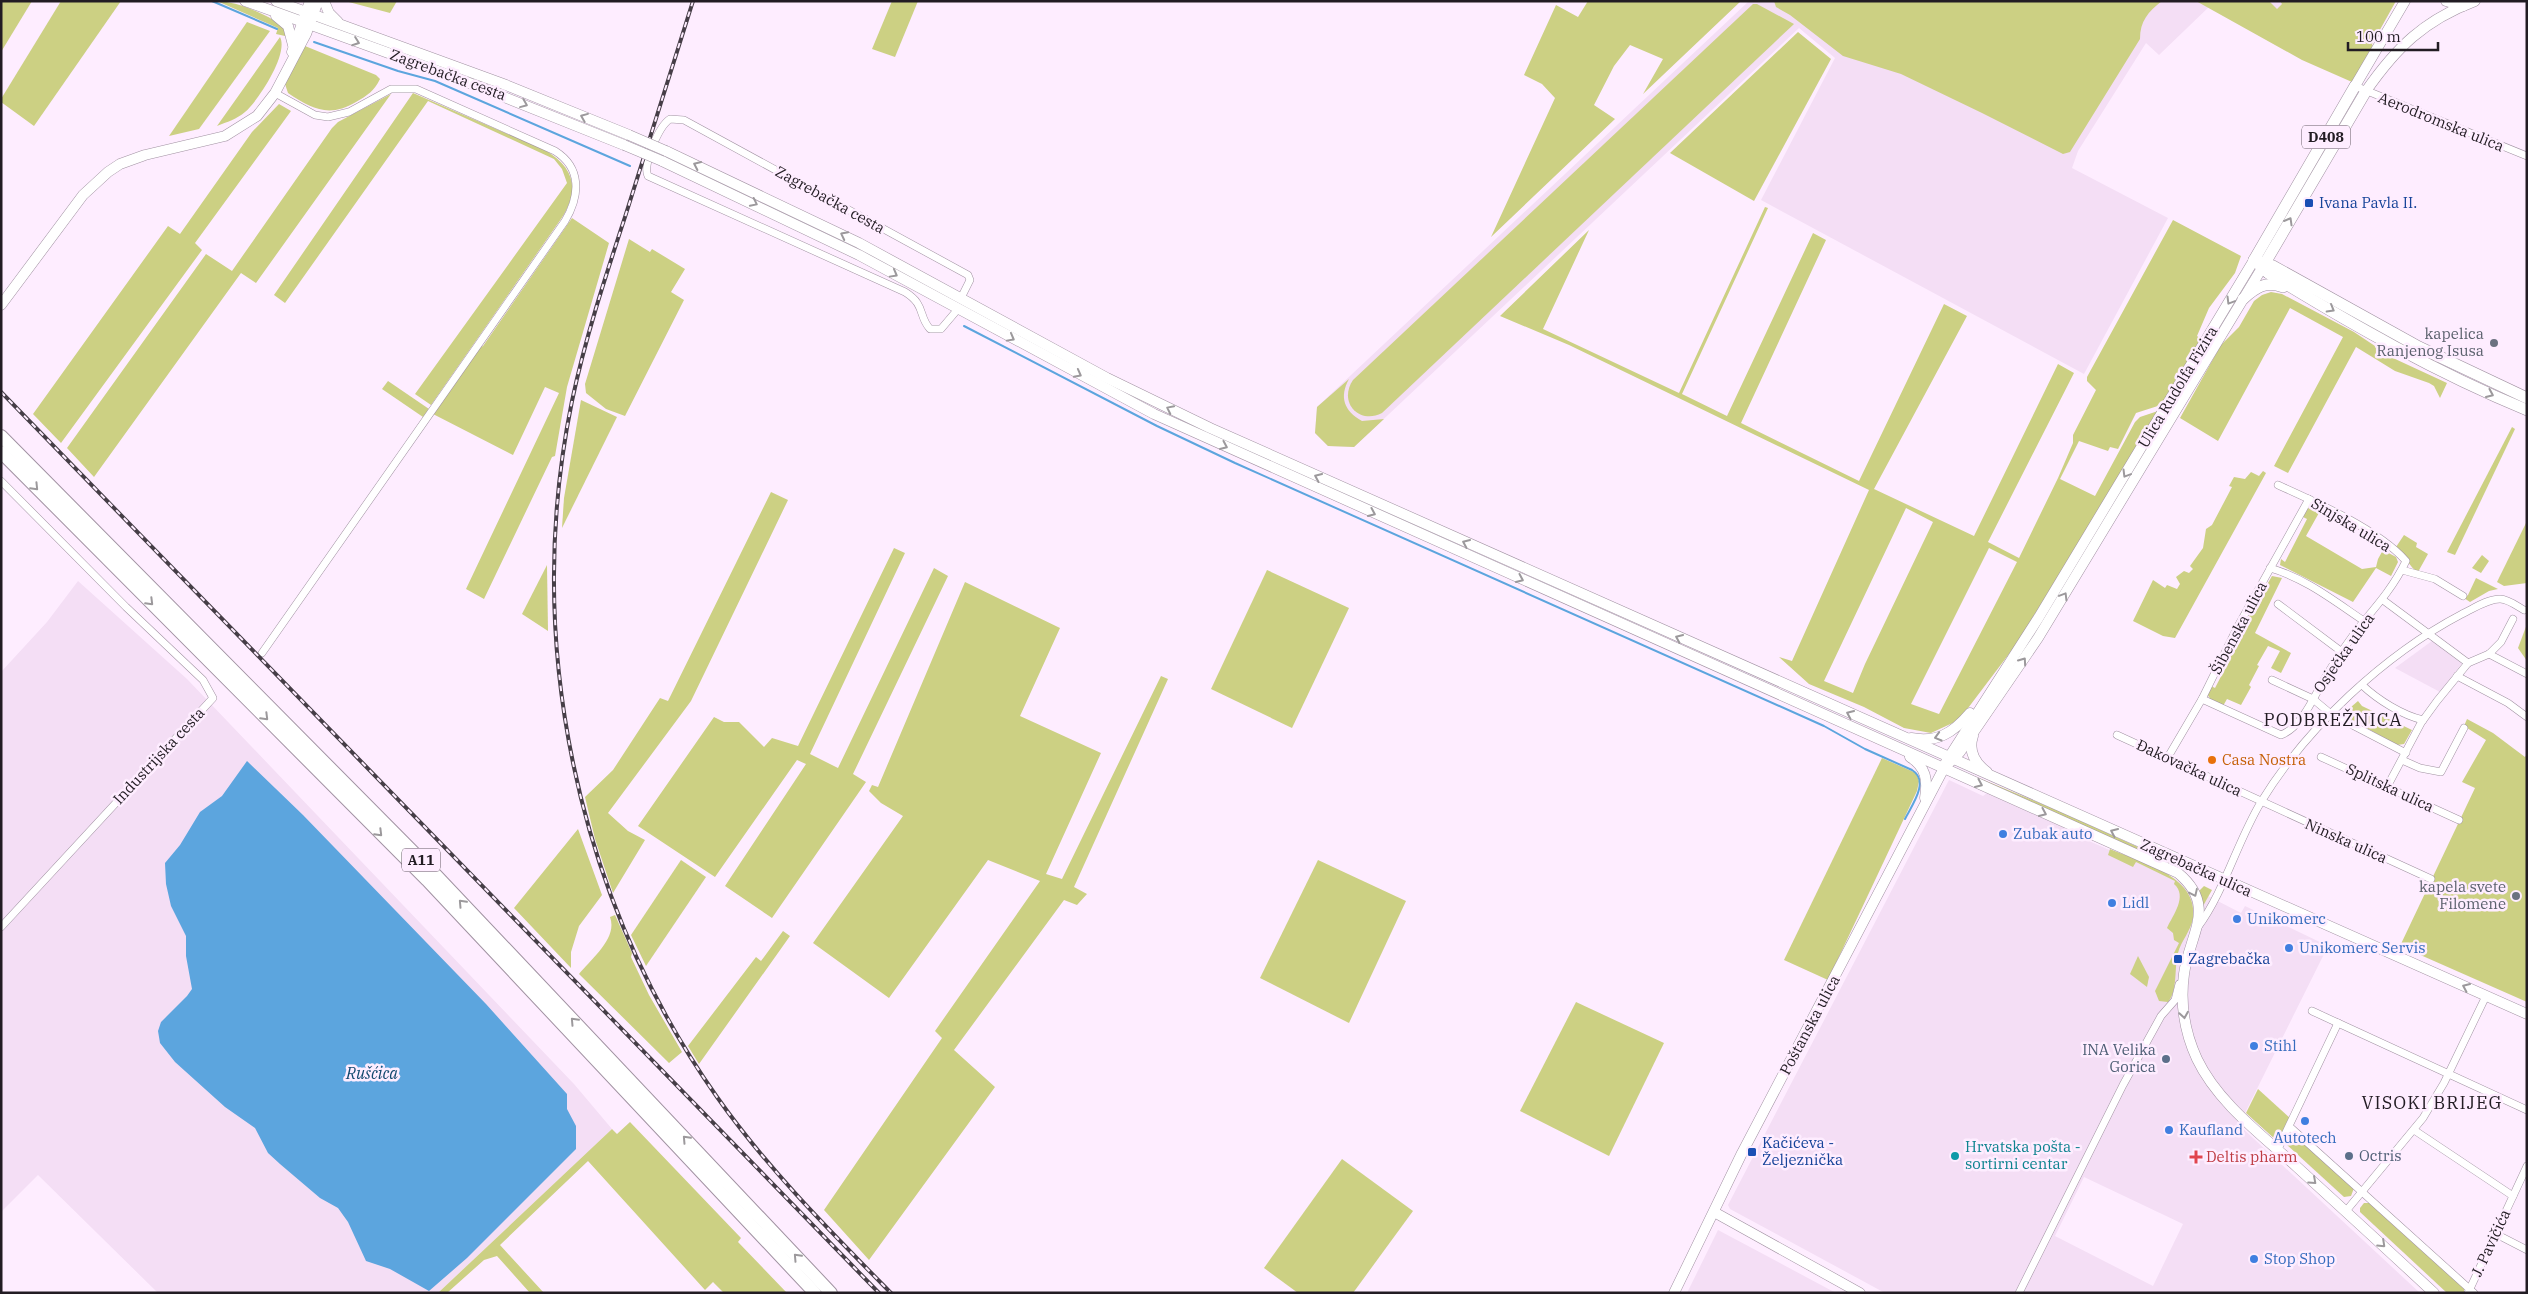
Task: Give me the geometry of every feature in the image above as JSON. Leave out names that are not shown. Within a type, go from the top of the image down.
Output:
[{"type":"highway","name":"A11","points":[[1,436],[434,873],[831,1293]]},
{"type":"highway","name":"A11","points":[[1,452],[427,880],[815,1293]]},
{"type":"main road","name":"Zagrebačka cesta","points":[[245,1],[272,12],[340,25],[506,86],[824,225],[1116,382],[1210,428],[1893,739]]},
{"type":"main road","name":"Zagrebačka cesta","points":[[276,1],[308,19],[486,89],[626,140]]},
{"type":"main road","points":[[1,305],[83,195],[108,172],[120,164],[145,155],[213,140],[236,131],[257,116],[275,93],[291,60],[308,19],[310,1]]},
{"type":"main road","points":[[293,45],[318,1]]},
{"type":"main road","points":[[324,1],[329,13],[340,25]]},
{"type":"main road","name":"Ulica Rudolfa Fizira","points":[[1950,759],[1975,730],[2048,622],[2243,299],[2355,86],[2405,1]]},
{"type":"main road","points":[[2446,1],[2463,6]]},
{"type":"main road","name":"Ulica Rudolfa Fizira","points":[[1950,759],[2260,264],[2277,241],[2366,92],[2386,63],[2401,46],[2435,20],[2475,1]]},
{"type":"main road","points":[[272,12],[288,26],[293,45],[291,60]]},
{"type":"main road","name":"Zagrebačka cesta","points":[[664,156],[817,234],[1136,405],[1207,439],[1893,739]]},
{"type":"main road","points":[[2277,241],[2277,254],[2280,263],[2305,289],[2417,358],[2527,410]]},
{"type":"main road","points":[[2260,264],[2419,347],[2527,398]]},
{"type":"main road","points":[[2243,299],[2258,287],[2268,284],[2305,289]]},
{"type":"main road","points":[[1893,739],[1925,740],[1943,737],[1957,728],[1975,707],[1989,696]]},
{"type":"main road","points":[[1975,730],[1971,745],[1973,756],[1979,766],[1996,780]]},
{"type":"main road","points":[[1893,739],[1924,770],[1927,785],[1922,809]]},
{"type":"main road","name":"Zagrebačka ulica","points":[[1893,739],[1950,759],[2527,1014]]},
{"type":"main road","name":"Zagrebačka ulica","points":[[1893,739],[1944,768],[2178,873],[2190,885],[2199,906],[2197,927],[2185,968],[2183,1008],[2188,1033],[2197,1059],[2218,1092],[2434,1293]]},
{"type":"main road","name":"Poštanska ulica","points":[[1674,1293],[1922,809],[1950,759]]},
{"type":"main road","points":[[2142,856],[2170,864],[2207,880],[2223,880]]},
{"type":"main road","points":[[1714,1212],[1860,1293]]},
{"type":"street","name":"Aerodromska ulica","points":[[2355,86],[2527,156]]},
{"type":"street","points":[[262,653],[565,221],[573,208],[577,190],[576,177],[570,164],[555,151],[416,89],[391,89],[349,112],[328,117],[315,115],[275,93]]},
{"type":"street","name":"Zagrebačka cesta","points":[[958,309],[941,329],[930,329],[926,324],[920,305],[905,292],[648,176],[646,170],[647,161],[662,128],[670,119],[684,120],[968,276],[970,280],[961,298]]},
{"type":"street","name":"Industrijska cesta","points":[[1,481],[126,607],[203,680],[213,698],[1,926]]},
{"type":"street","name":"Sinjska ulica","points":[[2278,485],[2309,499],[2370,532],[2406,561],[2402,570],[2435,579],[2463,596]]},
{"type":"street","name":"Šibenska ulica","points":[[2168,757],[2202,699],[2237,628],[2309,499]]},
{"type":"street","points":[[2270,568],[2288,573],[2320,591],[2364,621]]},
{"type":"street","name":"Osječka ulica","points":[[2202,699],[2281,735],[2287,733],[2299,720],[2342,652],[2364,621],[2383,600],[2402,570]]},
{"type":"street","points":[[2197,927],[2207,914],[2261,802],[2294,756],[2331,714],[2362,685],[2441,625],[2492,600],[2503,599],[2524,610]]},
{"type":"street","points":[[2383,600],[2468,663]]},
{"type":"street","points":[[2278,604],[2342,652]]},
{"type":"street","points":[[2387,786],[2423,720],[2468,663],[2489,654],[2505,637],[2513,619]]},
{"type":"street","points":[[2489,654],[2527,674]]},
{"type":"street","points":[[2457,676],[2508,703],[2527,717]]},
{"type":"street","points":[[2272,680],[2313,699],[2331,714],[2404,756],[2420,768],[2441,772],[2464,728]]},
{"type":"street","points":[[2362,685],[2379,698],[2412,717],[2423,720]]},
{"type":"street","name":"Đakovačka ulica","points":[[2117,735],[2168,757],[2261,802]]},
{"type":"street","name":"Splitska ulica","points":[[2321,757],[2459,820]]},
{"type":"street","name":"Ninska ulica","points":[[2261,802],[2431,879]]},
{"type":"street","points":[[2019,1293],[2120,1092],[2165,1010],[2175,1000],[2185,968]]},
{"type":"street","points":[[2346,1211],[2414,1130],[2433,1102],[2486,996]]},
{"type":"street","points":[[2312,1011],[2527,1110]]},
{"type":"street","points":[[2278,1149],[2338,1023]]},
{"type":"street","points":[[2290,1127],[2471,1291]]},
{"type":"street","points":[[2414,1130],[2513,1196]]},
{"type":"street","name":"J. Pavičića","points":[[2471,1291],[2527,1166]]},
{"type":"street","points":[[2496,1234],[2527,1250]]},
{"type":"shaded area","points":[[1749,1],[2389,1],[2346,74],[2212,4],[2159,55],[2146,43],[2078,151],[2072,168],[2168,218],[2084,374],[1761,200],[1835,58],[1799,28],[1354,447],[1328,446],[1315,433],[1317,407]]},
{"type":"shaded area","points":[[78,581],[187,679],[574,1084],[612,1129],[438,1293],[158,1293],[38,1175],[1,1212],[1,672],[47,622]]},
{"type":"shaded area","points":[[2432,641],[2462,663],[2440,692],[2395,668]]},
{"type":"shaded area","points":[[1949,780],[1983,796],[1987,793],[2065,828],[2064,830],[2171,877],[2241,913],[2245,906],[2328,946],[2239,1125],[2420,1293],[1885,1293],[1730,1209],[1728,1205]],"holes":[[[2084,1177],[2183,1224],[2153,1286],[2055,1236]]]},
{"type":"shaded area","points":[[1718,1230],[1836,1293],[1687,1293]]},
{"type":"green space","points":[[1,1],[32,1],[1,52]]},
{"type":"green space","points":[[61,1],[121,1],[34,126],[1,102],[1,99]]},
{"type":"green space","points":[[217,1],[244,6],[264,15],[287,30],[285,36],[276,34],[278,28]]},
{"type":"green space","points":[[345,1],[397,1],[390,13]]},
{"type":"green space","points":[[892,1],[918,1],[895,57],[872,49]]},
{"type":"green space","points":[[1588,1],[1741,1],[1643,94],[1663,59],[1630,45],[1614,66],[1594,105],[1615,119],[1491,237],[1555,98],[1542,84],[1524,75],[1556,5],[1578,17]]},
{"type":"green space","points":[[1774,1],[2162,1],[2146,17],[2141,27],[2140,39],[2070,152],[2063,154],[1901,74],[1843,56],[1790,15],[1776,7]]},
{"type":"green space","points":[[2196,1],[2269,1],[2277,9],[2282,4],[2280,1],[2396,1],[2372,44],[2374,49],[2352,82],[2302,60]]},
{"type":"green space","points":[[1753,4],[1757,4],[1794,24],[1382,413],[1366,416],[1359,414],[1353,409],[1348,396],[1353,380]]},
{"type":"green space","points":[[247,22],[270,31],[199,129],[169,136]]},
{"type":"green space","points":[[1798,32],[1831,59],[1754,201],[1670,153]]},
{"type":"green space","points":[[280,37],[282,45],[276,65],[271,77],[257,98],[242,114],[217,126]]},
{"type":"green space","points":[[305,46],[376,75],[380,79],[370,92],[346,107],[337,110],[321,110],[313,107],[288,93],[285,84]]},
{"type":"green space","points":[[413,93],[545,150],[563,164],[571,180],[572,189],[571,199],[561,219],[431,405],[415,394],[567,183],[562,169],[554,159],[428,101],[285,303],[274,295]]},
{"type":"green space","points":[[391,94],[256,283],[241,273],[94,477],[67,448],[206,254],[232,271],[332,128],[338,122]]},
{"type":"green space","points":[[279,104],[291,111],[195,243],[202,250],[61,443],[33,414],[168,226],[180,234],[252,132]]},
{"type":"green space","points":[[1765,207],[1768,208],[1682,394],[1727,416],[1813,233],[1826,240],[1741,423],[1859,481],[1944,304],[1967,316],[1874,489],[1974,536],[2058,364],[2074,373],[1988,542],[2019,558],[2058,478],[2073,443],[2073,435],[2096,390],[2087,381],[2087,377],[2173,220],[2241,256],[2235,273],[2209,308],[2197,336],[2202,340],[2164,404],[2136,413],[2118,449],[2110,447],[2108,451],[2079,441],[2060,479],[2095,496],[2135,422],[2140,417],[2158,411],[2018,642],[1959,720],[1931,733],[1904,728],[1864,707],[1809,684],[1779,657],[1792,661],[1869,490],[1569,345],[1500,316],[1589,230],[1543,329],[1679,393]],"holes":[[[1906,508],[1933,522],[1853,693],[1824,681]],[[1989,548],[2017,562],[1939,714],[1911,704]]]},
{"type":"green space","points":[[572,218],[609,243],[567,387],[555,456],[552,457],[484,599],[466,589],[559,393],[545,387],[513,455],[433,414]]},
{"type":"green space","points":[[629,239],[650,252],[652,249],[685,269],[671,292],[684,300],[625,416],[606,409],[586,393],[585,384]]},
{"type":"green space","points":[[2271,292],[2282,294],[2354,332],[2393,358],[2447,383],[2440,398],[2434,386],[2395,371],[2356,347],[2288,473],[2274,466],[2343,337],[2290,308],[2218,441],[2180,418],[2221,345],[2239,327],[2254,301],[2262,295]]},
{"type":"green space","points":[[1349,379],[1344,392],[1344,398],[1347,408],[1351,413],[1362,421],[1384,419],[1354,447],[1328,446],[1315,433],[1317,407]]},
{"type":"green space","points":[[388,381],[429,409],[423,417],[382,389]]},
{"type":"green space","points":[[581,400],[617,417],[562,528],[564,498]]},
{"type":"green space","points":[[2512,427],[2515,429],[2455,555],[2447,552]]},
{"type":"green space","points":[[2263,471],[2266,473],[2175,638],[2163,636],[2133,621],[2153,580],[2165,588],[2167,585],[2177,589],[2180,584],[2176,577],[2184,571],[2189,573],[2193,569],[2190,566],[2203,548],[2206,529],[2212,525],[2232,487],[2229,486],[2234,477],[2245,479],[2251,472],[2259,476]]},
{"type":"green space","points":[[771,492],[788,500],[691,701],[608,813],[628,831],[645,840],[613,893],[595,839],[585,797],[613,770],[660,698],[668,701]]},
{"type":"green space","points":[[2309,506],[2320,511],[2306,536],[2362,569],[2376,567],[2383,550],[2396,557],[2398,562],[2391,576],[2376,568],[2353,602],[2280,565],[2281,559],[2285,562],[2307,519],[2303,517]]},
{"type":"green space","points":[[2527,521],[2527,583],[2504,586],[2497,582]]},
{"type":"green space","points":[[2404,535],[2417,543],[2416,547],[2428,554],[2418,572],[2412,568],[2396,547]]},
{"type":"green space","points":[[894,548],[905,553],[810,754],[838,768],[934,568],[948,576],[853,774],[866,782],[772,918],[725,886],[806,764],[797,760],[715,877],[638,826],[714,717],[724,722],[739,722],[764,747],[772,738],[798,746]]},
{"type":"green space","points":[[2482,555],[2489,561],[2481,573],[2472,568]]},
{"type":"green space","points":[[547,565],[548,631],[522,614]]},
{"type":"green space","points":[[1267,570],[1349,608],[1292,728],[1211,689]]},
{"type":"green space","points":[[2272,576],[2282,578],[2255,633],[2291,653],[2281,673],[2271,668],[2280,651],[2268,646],[2257,665],[2259,666],[2249,685],[2251,687],[2241,705],[2227,699],[2223,706],[2211,700],[2207,694],[2211,686],[2215,688],[2229,661],[2225,658]]},
{"type":"green space","points":[[2476,578],[2498,589],[2489,591],[2470,602],[2464,598],[2468,595]]},
{"type":"green space","points":[[965,582],[1060,628],[1020,716],[1101,753],[1046,874],[1062,879],[1161,676],[1168,679],[1074,887],[1087,894],[1077,905],[1064,900],[954,1050],[995,1087],[869,1260],[824,1210],[942,1038],[935,1031],[1040,881],[988,860],[889,998],[813,943],[903,816],[881,803],[869,791],[872,785],[878,787]]},
{"type":"green space","points":[[2527,624],[2527,661],[2518,648]]},
{"type":"green space","points":[[2358,701],[2362,706],[2412,730],[2404,744],[2397,745],[2345,716],[2344,713]]},
{"type":"green space","points":[[2467,719],[2493,733],[2525,757],[2527,754],[2527,1002],[2400,946],[2475,788],[2462,782],[2486,740],[2464,726]]},
{"type":"green space","points":[[1882,758],[1916,773],[1919,781],[1917,791],[1828,980],[1784,960]]},
{"type":"green space","points":[[1962,771],[2059,811],[2206,878],[2132,847]]},
{"type":"green space","points":[[578,829],[602,895],[579,926],[571,952],[571,968],[514,908]]},
{"type":"green space","points":[[2110,849],[2151,865],[2177,881],[2187,891],[2192,904],[2192,923],[2178,953],[2175,986],[2168,1002],[2159,1001],[2155,991],[2179,943],[2174,940],[2173,933],[2167,928],[2176,912],[2180,894],[2174,884],[2175,881],[2136,862],[2133,867],[2108,855]]},
{"type":"green space","points":[[681,860],[706,877],[646,966],[631,935]]},
{"type":"green space","points":[[1318,860],[1406,901],[1349,1023],[1260,978]]},
{"type":"green space","points":[[2204,886],[2212,890],[2203,906],[2199,891]]},
{"type":"green space","points":[[615,915],[632,953],[631,957],[649,995],[682,1052],[669,1063],[579,974],[607,940],[610,933],[610,917]]},
{"type":"green space","points":[[783,931],[790,936],[699,1064],[688,1046],[756,957],[761,961]]},
{"type":"green space","points":[[2138,956],[2149,977],[2147,987],[2130,974]]},
{"type":"green space","points":[[1576,1002],[1664,1043],[1609,1156],[1520,1111]]},
{"type":"green space","points":[[2258,1089],[2290,1118],[2277,1141],[2246,1113]]},
{"type":"green space","points":[[630,1122],[741,1238],[738,1242],[787,1293],[724,1293],[713,1282],[705,1290],[588,1161],[500,1245],[544,1293],[530,1293],[497,1256],[484,1260],[447,1293],[438,1293],[612,1129],[617,1134]]},
{"type":"green space","points":[[2295,1135],[2354,1188],[2351,1196],[2344,1197],[2285,1143],[2289,1136]]},
{"type":"green space","points":[[1342,1159],[1413,1211],[1353,1293],[1298,1293],[1264,1268]]},
{"type":"green space","points":[[2364,1203],[2371,1203],[2464,1288],[2464,1293],[2447,1293],[2360,1212],[2360,1208]]},
{"type":"water","name":"Rušćica","points":[[247,761],[303,815],[486,1004],[567,1094],[567,1109],[576,1126],[576,1149],[467,1258],[429,1291],[390,1269],[366,1261],[348,1222],[338,1208],[320,1198],[268,1153],[255,1128],[225,1107],[175,1062],[160,1043],[158,1031],[161,1022],[192,989],[186,956],[186,936],[171,906],[166,884],[165,863],[180,845],[200,812],[222,796]]},
{"type":"waterway","points":[[212,1],[277,29]]},
{"type":"waterway","points":[[314,42],[398,71],[435,81],[630,166]]},
{"type":"waterway","points":[[964,326],[1157,426],[1235,463],[1824,726],[1865,749],[1912,770],[1917,775],[1920,787],[1905,819]]},
{"type":"railway","points":[[693,1],[596,309],[572,401],[558,492],[554,583],[559,674],[573,764],[596,852],[628,938],[668,1020],[717,1097],[757,1149],[800,1198],[891,1293]]},
{"type":"railway","points":[[1,392],[879,1293]]},
{"type":"place","name":"Ivana Pavla II.","points":[[2309,203]]},
{"type":"place","name":"kapelica Ranjenog Isusa","points":[[2494,343]]},
{"type":"place","name":"Casa Nostra","points":[[2212,760]]},
{"type":"place","name":"Zubak auto","points":[[2003,834]]},
{"type":"place","name":"kapela svete Filomene","points":[[2516,896]]},
{"type":"place","name":"Lidl","points":[[2112,903]]},
{"type":"place","name":"Unikomerc","points":[[2237,919]]},
{"type":"place","name":"Unikomerc Servis","points":[[2289,948]]},
{"type":"place","name":"Zagrebačka","points":[[2178,959]]},
{"type":"place","name":"Stihl","points":[[2254,1046]]},
{"type":"place","name":"INA Velika Gorica","points":[[2166,1059]]},
{"type":"place","name":"Autotech","points":[[2305,1121]]},
{"type":"place","name":"Kaufland","points":[[2169,1130]]},
{"type":"place","name":"Kačićeva - Željeznička","points":[[1752,1152]]},
{"type":"place","name":"Hrvatska pošta - sortirni centar","points":[[1955,1156]]},
{"type":"place","name":"Octris","points":[[2349,1156]]},
{"type":"place","name":"Deltis pharm","points":[[2196,1157]]},
{"type":"place","name":"Stop Shop","points":[[2254,1259]]},
{"type":"district","name":"PODBREŽNICA","points":[[2333,720]]},
{"type":"district","name":"VISOKI BRIJEG","points":[[2432,1103]]}]
